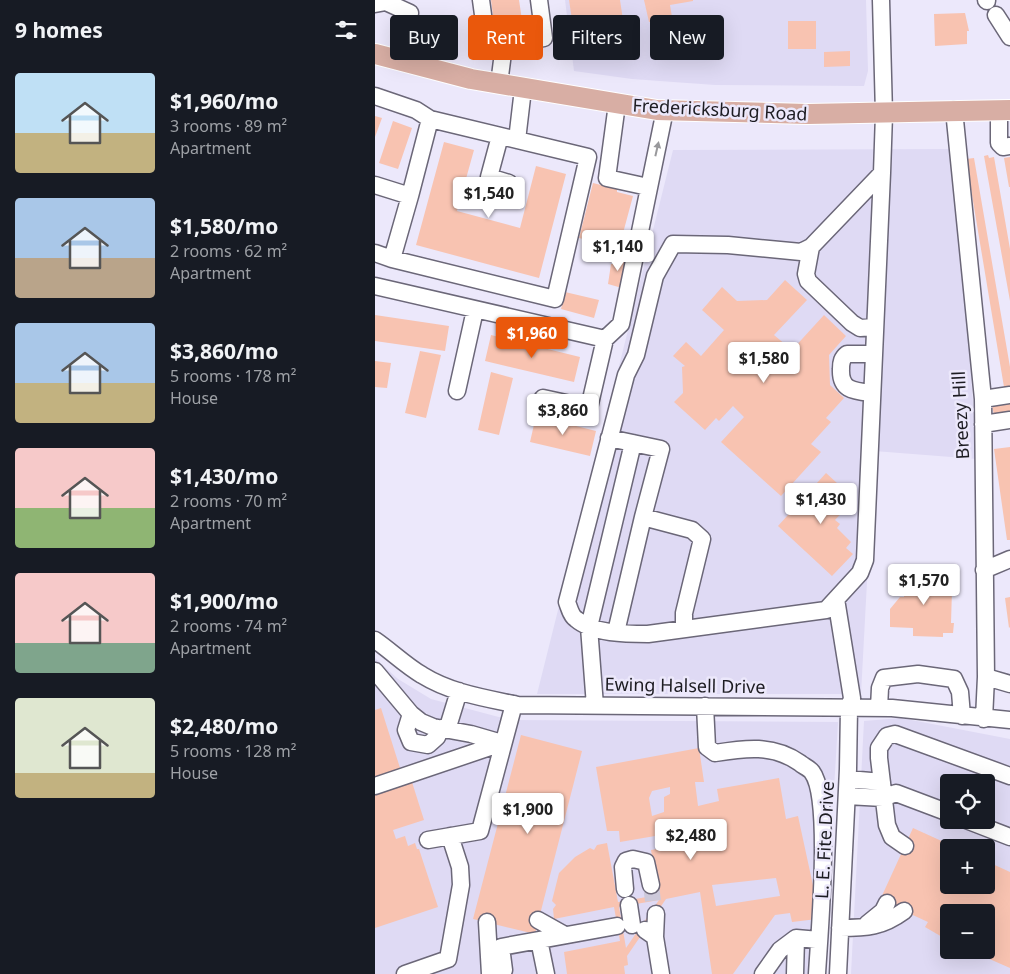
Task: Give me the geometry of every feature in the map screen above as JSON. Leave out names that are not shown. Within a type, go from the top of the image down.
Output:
[{"type":"main road","name":"Fredericksburg Road","points":[[375,54],[390,58]]},
{"type":"main road","name":"Fredericksburg Road","points":[[396,60],[523,89],[665,110],[769,114],[884,114],[954,110],[1004,110]]},
{"type":"street","points":[[481,0],[483,15]]},
{"type":"street","points":[[539,0],[541,15]]},
{"type":"street","points":[[881,0],[884,114],[882,173],[865,560],[860,572],[826,610],[648,634],[617,632],[589,627],[574,618],[567,602],[609,438],[626,375],[636,355],[655,276],[673,244],[728,245],[801,252],[811,247],[882,173]]},
{"type":"street","points":[[375,4],[386,2],[410,13],[409,15]]},
{"type":"street","points":[[996,15],[1010,37]]},
{"type":"street","points":[[499,84],[502,60]]},
{"type":"street","points":[[517,140],[523,89]]},
{"type":"street","points":[[375,96],[416,110],[430,119],[588,157],[555,299],[392,260],[375,253]]},
{"type":"street","points":[[617,104],[607,178],[648,187]]},
{"type":"street","points":[[543,398],[589,408],[605,339],[621,324],[665,110]]},
{"type":"street","name":"Breezy Hill","points":[[954,110],[983,399],[986,677],[984,719]]},
{"type":"street","points":[[1004,110],[999,143],[1003,146],[1010,146]]},
{"type":"street","points":[[392,260],[430,119]]},
{"type":"street","points":[[500,136],[489,177],[509,183]]},
{"type":"street","points":[[375,185],[410,196]]},
{"type":"street","points":[[811,247],[806,274],[808,281],[852,323],[860,328],[874,327]]},
{"type":"street","points":[[375,286],[605,339]]},
{"type":"street","points":[[457,390],[475,310]]},
{"type":"street","points":[[871,393],[853,391],[843,385],[840,378],[841,362],[847,354],[873,354]]},
{"type":"street","points":[[983,399],[1010,395]]},
{"type":"street","points":[[983,424],[1010,420]]},
{"type":"street","points":[[609,438],[661,449],[617,632]]},
{"type":"street","points":[[595,706],[589,627],[633,443]]},
{"type":"street","points":[[643,518],[692,530],[702,539],[684,613],[684,629]]},
{"type":"street","points":[[984,570],[1010,559]]},
{"type":"street","name":"L. E. Fite Drive","points":[[836,599],[852,696],[849,708],[838,974]]},
{"type":"street","name":"Ewing Halsell Drive","points":[[375,640],[421,675],[459,691],[513,704],[914,709],[984,719],[1010,720]]},
{"type":"street","points":[[879,708],[880,688],[884,678],[918,674],[953,679],[961,692],[962,716]]},
{"type":"street","points":[[986,677],[1010,684]]},
{"type":"street","points":[[378,679],[421,722],[502,743]]},
{"type":"street","points":[[411,714],[406,730],[411,742],[428,745],[444,729],[459,691]]},
{"type":"street","points":[[428,840],[480,831],[513,704]]},
{"type":"street","points":[[705,706],[707,747],[715,754],[743,748],[772,749],[793,758],[812,772],[818,787],[822,814],[823,858],[817,974]]},
{"type":"street","points":[[905,846],[892,837],[887,825],[879,748],[887,736],[895,734],[1010,776]]},
{"type":"street","points":[[375,786],[502,743]]},
{"type":"street","points":[[847,783],[882,786]]},
{"type":"street","points":[[847,783],[882,786],[940,810]]},
{"type":"street","points":[[989,829],[1010,837]]},
{"type":"street","points":[[405,974],[448,959],[461,886],[460,868],[449,836]]},
{"type":"street","points":[[635,929],[653,897],[646,862],[633,859],[626,861],[623,867],[626,891],[635,929],[661,974]]},
{"type":"street","points":[[861,928],[883,911],[887,903]]},
{"type":"street","points":[[840,928],[873,927],[905,911]]},
{"type":"street","points":[[538,920],[563,934]]},
{"type":"street","points":[[487,922],[497,972]]},
{"type":"street","points":[[497,972],[501,947],[563,934],[635,929]]},
{"type":"street","points":[[763,974],[780,950],[796,938],[819,940]]},
{"type":"street","points":[[795,974],[796,938]]},
{"type":"street","points":[[539,940],[546,974]]},
{"type":"shaded area","points":[[565,0],[866,0],[868,71],[864,86],[715,85],[632,79],[574,71],[573,60],[640,60],[640,15],[567,15]]},
{"type":"shaded area","points":[[955,149],[977,459],[874,451],[861,694],[537,694],[673,150]]},
{"type":"shaded area","points":[[375,658],[398,679],[431,699],[510,720],[838,722],[823,974],[375,974]]},
{"type":"shaded area","points":[[901,718],[1010,739],[1010,974],[851,974],[864,721]]},
{"type":"building","points":[[491,0],[519,0],[521,15],[493,15]]},
{"type":"building","points":[[569,0],[620,0],[622,15],[571,15]]},
{"type":"building","points":[[644,0],[693,0],[670,5],[672,15],[650,15],[649,22]]},
{"type":"building","points":[[965,13],[969,31],[967,31],[967,44],[935,46],[934,14]]},
{"type":"building","points":[[788,21],[816,21],[816,49],[788,49]]},
{"type":"building","points":[[850,51],[850,66],[824,67],[824,52]]},
{"type":"building","points":[[375,116],[382,118],[375,137]]},
{"type":"building","points":[[393,121],[412,128],[398,169],[379,163]]},
{"type":"building","points":[[444,142],[474,150],[457,211],[520,228],[536,166],[566,174],[539,278],[416,245]]},
{"type":"building","points":[[988,155],[989,158],[994,157],[1010,249],[1010,301],[984,156]]},
{"type":"building","points":[[1010,157],[1010,187],[1009,187],[1004,158]]},
{"type":"building","points":[[974,158],[1010,367],[1010,392],[1005,393],[966,159]]},
{"type":"building","points":[[593,183],[617,189],[617,192],[633,196],[619,248],[579,238]]},
{"type":"building","points":[[615,256],[630,259],[622,288],[608,284],[611,264],[613,264]]},
{"type":"building","points":[[785,280],[807,300],[774,335],[792,350],[824,315],[846,336],[829,355],[830,385],[844,398],[826,418],[831,422],[811,444],[821,452],[781,496],[721,442],[744,417],[733,406],[719,421],[716,418],[705,430],[674,402],[683,393],[682,367],[685,366],[673,356],[686,342],[701,356],[724,330],[702,310],[722,287],[737,301],[767,300]]},
{"type":"building","points":[[565,292],[599,300],[594,318],[561,309]]},
{"type":"building","points":[[375,315],[449,326],[445,351],[375,341]]},
{"type":"building","points":[[491,335],[580,357],[574,382],[485,361]]},
{"type":"building","points":[[420,351],[441,355],[426,418],[405,413]]},
{"type":"building","points":[[375,361],[391,363],[387,388],[375,387]]},
{"type":"building","points":[[491,372],[513,378],[499,435],[478,430]]},
{"type":"building","points":[[1010,403],[1010,416],[995,419],[992,406]]},
{"type":"building","points":[[536,416],[596,431],[590,456],[530,442]]},
{"type":"building","points":[[1010,447],[1010,540],[1007,540],[994,449]]},
{"type":"building","points":[[826,473],[849,494],[843,500],[849,505],[835,520],[840,524],[837,528],[851,542],[846,548],[853,554],[832,576],[778,526]]},
{"type":"building","points":[[914,570],[937,571],[936,585],[945,586],[945,590],[952,590],[951,623],[954,623],[953,633],[943,633],[943,637],[913,636],[913,628],[890,627],[890,609],[900,597],[904,597],[905,574],[914,575]]},
{"type":"building","points":[[1010,597],[1010,627],[1009,628],[1005,598]]},
{"type":"building","points":[[381,708],[401,771],[375,780],[375,710]]},
{"type":"building","points":[[521,735],[582,751],[535,934],[473,919]]},
{"type":"building","points":[[699,748],[704,782],[695,782],[698,806],[719,801],[717,789],[779,778],[786,819],[798,816],[814,890],[817,919],[792,922],[790,913],[775,915],[733,974],[712,974],[700,892],[666,899],[627,956],[628,965],[624,966],[625,974],[567,974],[564,952],[620,941],[614,907],[554,919],[553,909],[556,905],[552,901],[559,873],[575,857],[590,848],[594,850],[597,845],[607,843],[618,902],[658,895],[651,850],[657,849],[655,836],[620,842],[619,831],[607,831],[596,767]],"holes":[[[670,787],[670,794],[664,797],[664,812],[652,816],[649,798],[652,791]],[[776,878],[780,896],[716,906],[712,885]],[[659,900],[626,948],[619,907]]]},
{"type":"building","points":[[411,779],[424,820],[393,830],[396,839],[405,836],[408,846],[415,843],[417,849],[419,849],[438,907],[375,928],[375,791]]},
{"type":"building","points":[[913,828],[940,840],[940,894],[995,894],[995,865],[1010,872],[1010,968],[990,959],[995,959],[995,904],[940,904],[940,936],[925,927],[928,922],[880,900]]},
{"type":"tunnel","points":[[651,885],[653,901]]}]
